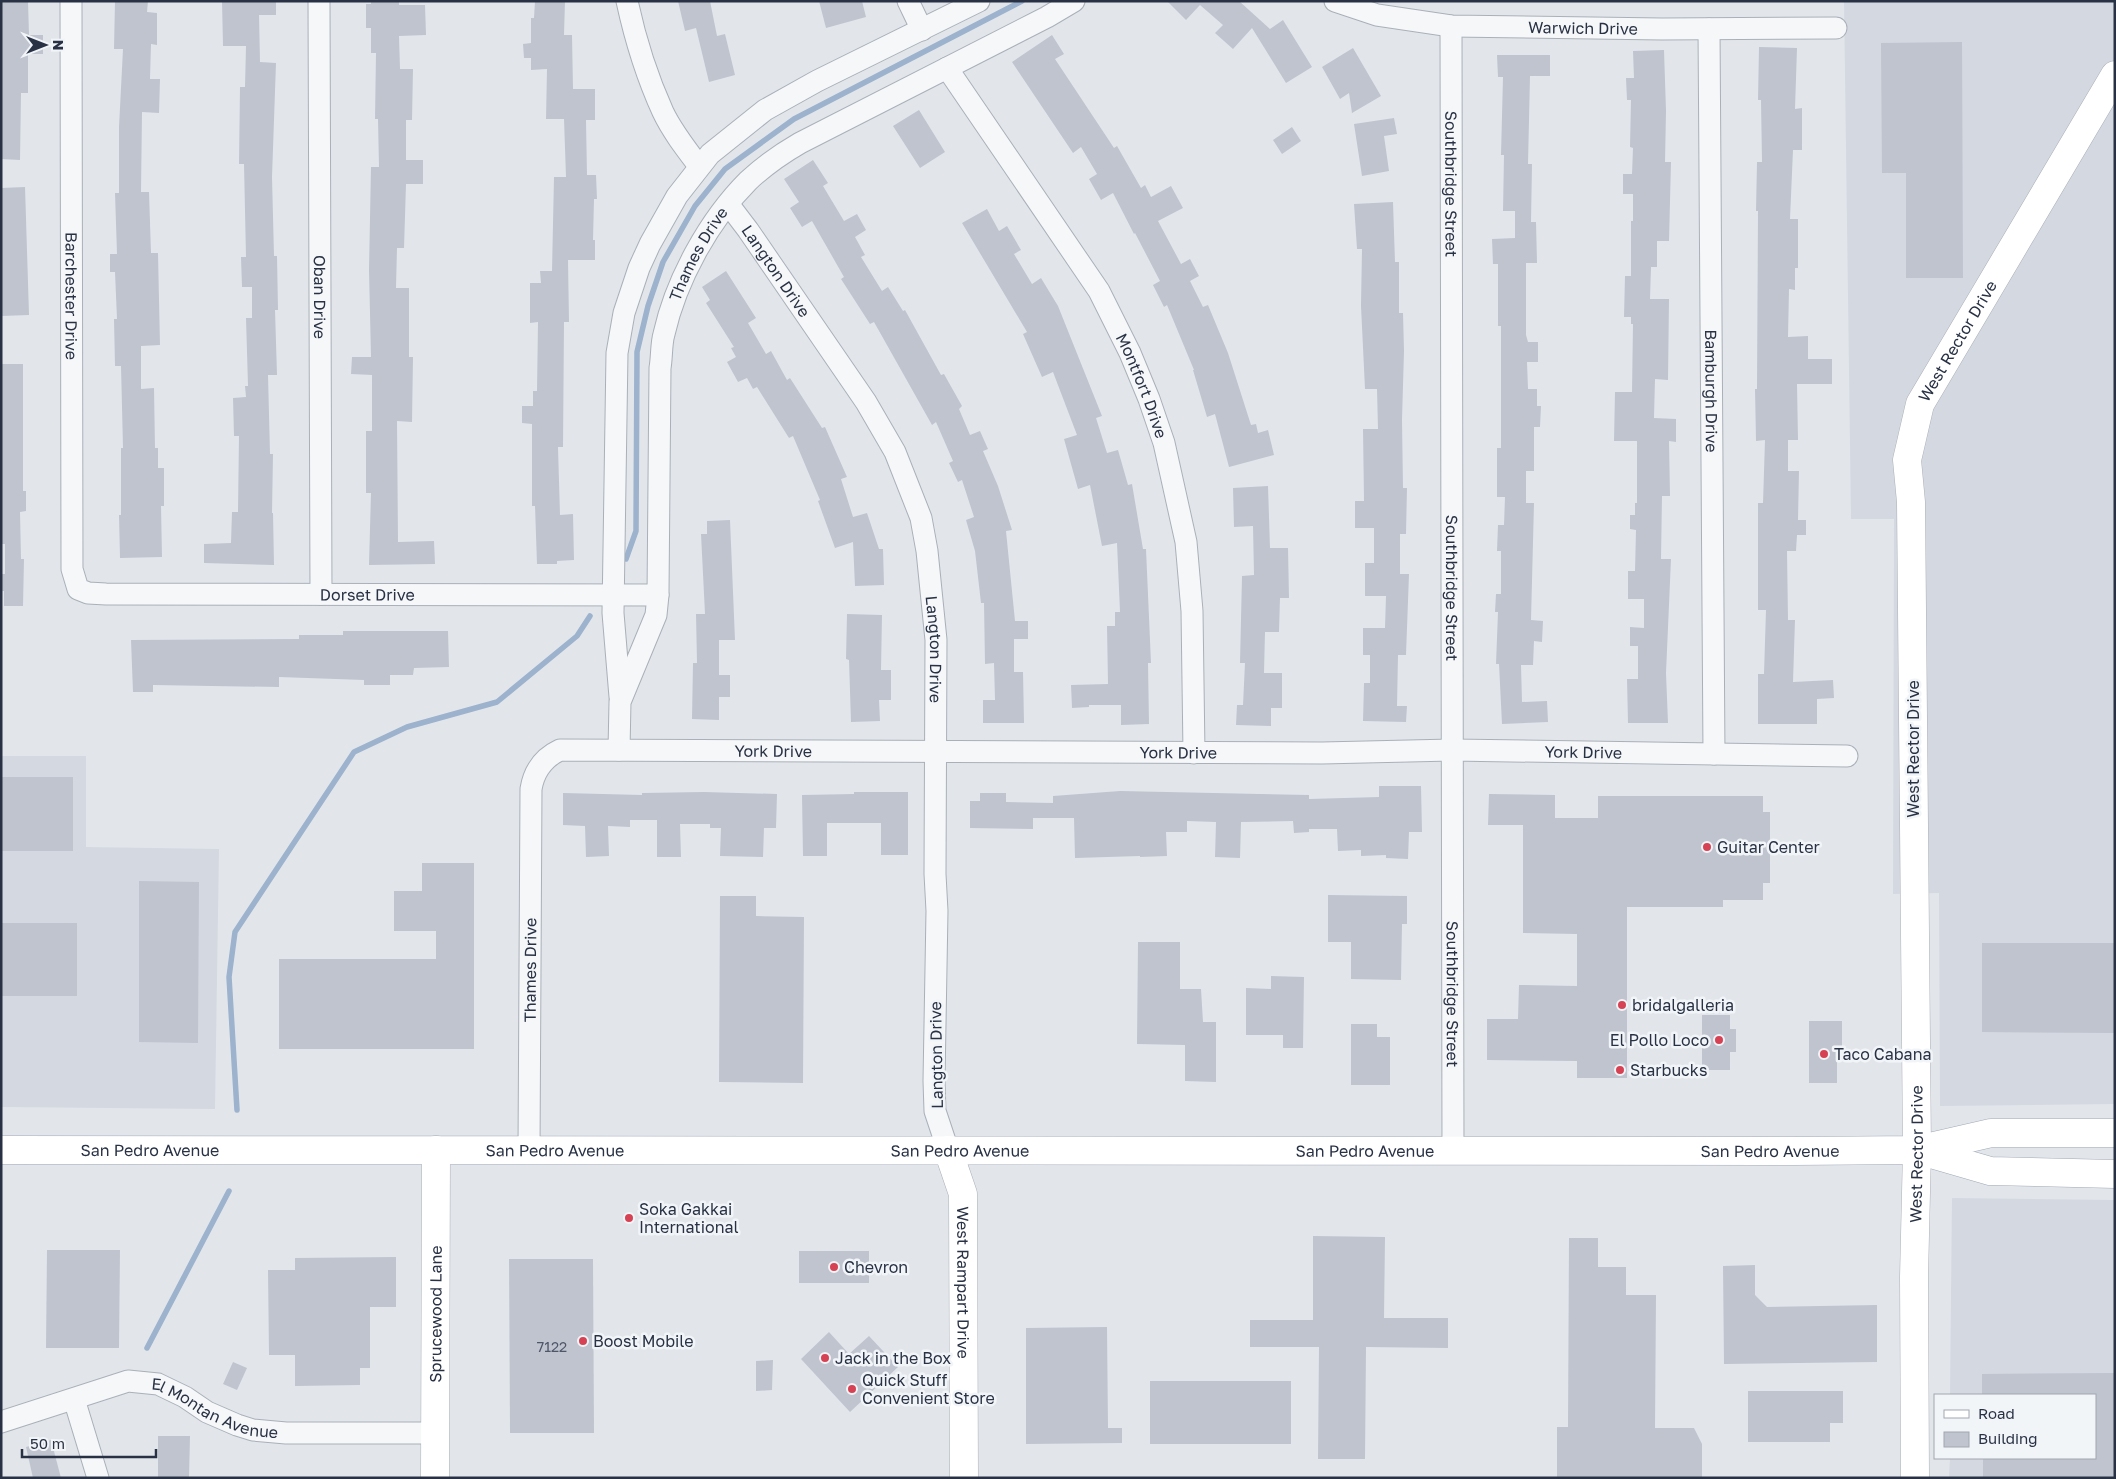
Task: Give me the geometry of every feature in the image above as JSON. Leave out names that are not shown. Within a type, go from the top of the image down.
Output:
[{"type":"main road","name":"West Rector Drive","points":[[1915,1478],[1914,1277],[1917,1150],[1912,502],[1907,460],[1920,404],[2115,76]]},
{"type":"main road","name":"San Pedro Avenue","points":[[1,1150],[1917,1150],[1991,1133],[2115,1133]]},
{"type":"main road","name":"Sprucewood Lane","points":[[436,1150],[436,1478]]},
{"type":"main road","name":"West Rampart Drive","points":[[948,1150],[963,1194],[964,1478]]},
{"type":"main road","name":"San Pedro Avenue","points":[[1917,1150],[1990,1171],[2115,1174]]},
{"type":"street","name":"Barchester Drive","points":[[71,1],[72,569],[78,589]]},
{"type":"street","name":"Oban Drive","points":[[319,1],[321,594]]},
{"type":"street","points":[[627,1],[642,56],[663,112],[682,145],[699,166]]},
{"type":"street","points":[[908,1],[922,30]]},
{"type":"street","name":"Thames Drive","points":[[619,750],[620,702],[613,613],[616,404],[619,339],[624,313],[639,268],[650,244],[677,196],[699,166],[710,154],[765,110],[817,81],[979,1]]},
{"type":"street","name":"Thames Drive","points":[[620,702],[656,615],[658,595],[660,368],[664,334],[688,266],[716,220],[747,182],[774,159],[800,143],[1047,17],[1074,1]]},
{"type":"street","name":"Warwich Drive","points":[[1335,1],[1378,15],[1451,26],[1709,29],[1836,28]]},
{"type":"street","name":"Southbridge Street","points":[[1451,26],[1453,1151]]},
{"type":"street","name":"Bamburgh Drive","points":[[1709,29],[1714,754]]},
{"type":"street","name":"Montfort Drive","points":[[947,68],[1098,290],[1130,353],[1149,399],[1164,443],[1186,542],[1192,612],[1194,753]]},
{"type":"street","name":"Langton Drive","points":[[729,205],[866,402],[895,452],[921,518],[928,561],[936,640],[937,912],[935,1110],[948,1150]]},
{"type":"street","name":"Dorset Drive","points":[[78,589],[88,593],[106,594],[658,595]]},
{"type":"street","name":"York Drive","points":[[531,789],[533,778],[544,760],[560,750],[1322,753],[1452,750],[1847,756]]},
{"type":"street","name":"Thames Drive","points":[[528,1150],[531,789]]},
{"type":"street","name":"El Montan Avenue","points":[[1,1422],[128,1381],[158,1384],[185,1397],[207,1412],[253,1430],[286,1433],[435,1433]]},
{"type":"street","points":[[74,1399],[98,1478]]},
{"type":"shaded area","points":[[1844,1],[2115,1],[2115,1104],[1940,1106],[1939,893],[1893,894],[1894,519],[1851,519]]},
{"type":"shaded area","points":[[1,756],[86,756],[86,847],[219,849],[215,1109],[1,1107]]},
{"type":"shaded area","points":[[1952,1198],[2115,1200],[2115,1478],[1949,1478],[1950,1459],[2096,1459],[2096,1394],[1950,1394]]},
{"type":"building","points":[[1,1],[28,1],[29,35],[43,35],[43,54],[28,54],[28,93],[21,93],[20,160],[1,159]]},
{"type":"building","points":[[115,1],[148,1],[147,12],[157,13],[157,45],[151,44],[150,79],[160,79],[159,113],[142,112],[141,192],[149,192],[151,253],[158,253],[160,345],[141,346],[141,389],[154,388],[155,448],[158,448],[158,468],[164,468],[164,506],[161,506],[162,557],[120,558],[119,515],[121,515],[121,448],[123,448],[121,366],[115,366],[114,319],[117,319],[115,272],[110,272],[110,254],[117,254],[115,193],[119,193],[119,127],[123,49],[114,49]]},
{"type":"building","points":[[222,1],[276,1],[276,15],[259,15],[260,62],[276,63],[272,177],[274,256],[277,256],[278,310],[275,310],[277,375],[268,375],[270,454],[273,454],[272,513],[274,565],[204,563],[204,544],[231,543],[232,512],[238,512],[239,436],[234,436],[233,398],[246,397],[245,386],[248,386],[246,318],[252,318],[252,287],[242,287],[241,257],[246,257],[244,164],[239,164],[240,87],[245,87],[246,46],[223,46]]},
{"type":"building","points":[[371,1],[399,1],[399,5],[425,5],[426,35],[399,36],[400,69],[413,69],[412,120],[406,120],[406,160],[423,160],[423,184],[406,184],[404,248],[397,248],[396,288],[409,288],[409,357],[413,357],[412,422],[397,421],[398,542],[434,541],[435,564],[369,565],[371,493],[366,493],[366,431],[372,431],[372,375],[351,374],[352,357],[371,357],[369,270],[371,167],[379,167],[378,119],[375,119],[376,53],[371,53],[371,28],[366,28],[366,4],[371,4]]},
{"type":"building","points":[[535,1],[565,1],[564,35],[572,35],[573,89],[595,89],[595,120],[586,120],[587,175],[596,175],[597,199],[594,199],[593,240],[595,240],[595,260],[568,260],[569,322],[564,322],[563,447],[558,447],[560,515],[573,514],[574,560],[557,561],[557,564],[537,564],[535,506],[532,506],[532,424],[522,423],[522,406],[533,406],[533,391],[537,391],[538,322],[530,323],[530,283],[541,283],[540,271],[552,271],[554,177],[566,177],[564,119],[546,119],[547,69],[531,70],[531,58],[524,58],[523,44],[531,43],[531,18],[534,18]]},
{"type":"building","points":[[678,1],[710,1],[717,36],[725,34],[735,75],[709,82],[696,28],[685,31]]},
{"type":"building","points":[[819,1],[862,1],[866,17],[826,28]]},
{"type":"building","points":[[1167,1],[1239,1],[1270,29],[1283,20],[1312,67],[1286,83],[1252,28],[1233,49],[1215,33],[1223,25],[1200,5],[1186,20]]},
{"type":"building","points":[[1052,35],[1064,54],[1055,59],[1114,148],[1117,146],[1141,188],[1145,185],[1151,197],[1171,186],[1183,208],[1158,221],[1181,264],[1190,259],[1199,276],[1190,281],[1203,307],[1208,305],[1228,353],[1251,425],[1256,424],[1258,433],[1268,430],[1274,455],[1229,467],[1215,414],[1207,417],[1194,370],[1167,305],[1164,307],[1153,285],[1160,281],[1135,233],[1113,193],[1101,200],[1089,179],[1097,174],[1081,147],[1073,153],[1012,62]]},
{"type":"building","points":[[1962,42],[1963,278],[1906,278],[1906,173],[1882,173],[1881,43]]},
{"type":"building","points":[[1759,47],[1797,48],[1795,109],[1802,108],[1802,150],[1793,150],[1790,219],[1798,219],[1798,268],[1795,268],[1795,290],[1789,289],[1788,337],[1808,336],[1808,359],[1832,359],[1832,384],[1797,384],[1798,440],[1788,440],[1788,471],[1799,471],[1798,520],[1806,520],[1806,535],[1797,535],[1796,551],[1787,551],[1788,620],[1795,620],[1793,682],[1833,680],[1834,698],[1817,699],[1817,724],[1758,724],[1758,674],[1764,674],[1766,610],[1758,610],[1758,503],[1763,503],[1765,440],[1756,441],[1755,389],[1757,389],[1757,162],[1762,162],[1761,100],[1758,100]]},
{"type":"building","points":[[1353,48],[1381,96],[1352,113],[1349,93],[1340,99],[1322,67]]},
{"type":"building","points":[[1664,50],[1665,162],[1671,162],[1669,241],[1657,241],[1657,267],[1651,267],[1650,299],[1669,299],[1668,380],[1655,379],[1654,418],[1676,419],[1676,442],[1669,441],[1670,496],[1662,496],[1661,559],[1671,559],[1666,673],[1668,723],[1628,723],[1627,679],[1638,679],[1638,646],[1630,646],[1630,627],[1644,628],[1644,599],[1628,599],[1628,571],[1635,571],[1636,530],[1630,529],[1630,515],[1635,515],[1635,503],[1637,503],[1637,441],[1614,441],[1615,392],[1632,392],[1633,324],[1631,324],[1631,317],[1624,317],[1625,276],[1631,276],[1631,221],[1633,221],[1633,194],[1623,194],[1623,174],[1632,174],[1633,148],[1630,147],[1631,100],[1627,100],[1626,78],[1634,78],[1633,51]]},
{"type":"building","points":[[1497,55],[1550,55],[1550,76],[1530,76],[1528,164],[1532,164],[1531,222],[1536,222],[1537,263],[1526,263],[1526,335],[1528,342],[1538,342],[1538,362],[1527,362],[1528,389],[1537,389],[1537,406],[1541,406],[1540,427],[1534,427],[1534,471],[1526,471],[1526,503],[1534,503],[1531,620],[1543,621],[1542,642],[1534,641],[1533,665],[1521,665],[1522,702],[1547,701],[1548,722],[1502,724],[1499,664],[1496,664],[1498,612],[1495,612],[1496,594],[1501,594],[1501,551],[1497,551],[1498,525],[1504,525],[1505,497],[1497,497],[1497,448],[1501,448],[1501,326],[1498,326],[1498,264],[1493,264],[1492,239],[1515,238],[1515,211],[1503,211],[1504,155],[1501,155],[1503,77],[1498,77]]},
{"type":"building","points":[[919,110],[945,152],[920,168],[893,126]]},
{"type":"building","points":[[1394,118],[1397,134],[1384,136],[1389,171],[1362,176],[1354,124]]},
{"type":"building","points":[[1292,127],[1301,141],[1282,154],[1273,140]]},
{"type":"building","points":[[813,160],[828,183],[823,186],[844,221],[857,214],[866,230],[855,237],[865,255],[861,257],[882,291],[888,287],[903,311],[905,310],[941,375],[944,374],[962,406],[959,409],[970,435],[980,431],[988,449],[983,451],[998,486],[1012,530],[1006,531],[1015,621],[1028,621],[1028,639],[1014,639],[1014,672],[1023,672],[1024,723],[983,723],[983,700],[995,700],[994,663],[985,664],[984,603],[981,603],[975,551],[966,520],[974,517],[962,480],[958,482],[949,463],[953,461],[936,422],[932,425],[874,322],[870,324],[841,279],[844,277],[812,221],[802,227],[790,208],[799,202],[784,179]]},
{"type":"building","points":[[25,187],[29,315],[1,316],[1,188]]},
{"type":"building","points":[[1393,202],[1395,262],[1399,262],[1399,313],[1403,313],[1403,488],[1407,488],[1406,534],[1400,534],[1400,574],[1409,574],[1406,655],[1398,655],[1397,706],[1407,706],[1406,722],[1363,721],[1364,683],[1370,683],[1370,655],[1363,655],[1363,628],[1385,628],[1386,596],[1365,596],[1365,563],[1374,563],[1374,528],[1355,528],[1355,501],[1364,501],[1363,429],[1378,429],[1377,389],[1365,389],[1361,306],[1362,249],[1357,249],[1354,204]]},
{"type":"building","points":[[987,209],[999,231],[1007,226],[1021,250],[1014,254],[1032,284],[1041,278],[1058,306],[1102,416],[1096,418],[1107,453],[1118,450],[1128,485],[1132,484],[1143,549],[1146,549],[1151,663],[1148,663],[1149,724],[1121,725],[1121,705],[1089,705],[1089,707],[1072,708],[1071,685],[1108,684],[1107,626],[1115,626],[1115,612],[1120,612],[1117,543],[1102,546],[1090,485],[1078,489],[1064,439],[1077,435],[1053,372],[1042,377],[1023,334],[1027,332],[962,223]]},
{"type":"building","points":[[726,271],[756,318],[748,323],[766,354],[771,351],[787,380],[790,378],[822,428],[825,427],[847,477],[841,479],[853,517],[867,513],[879,549],[883,549],[884,585],[855,586],[853,542],[835,548],[818,501],[820,500],[793,436],[789,438],[757,387],[753,389],[747,378],[738,382],[727,362],[736,357],[731,348],[734,347],[706,303],[710,300],[702,287]]},
{"type":"building","points":[[1,364],[23,364],[23,491],[26,491],[26,511],[20,512],[21,559],[24,559],[23,606],[4,606],[4,591],[1,591],[1,574],[5,574],[5,544],[1,544]]},
{"type":"building","points":[[1268,486],[1270,548],[1288,548],[1289,598],[1280,598],[1279,632],[1265,632],[1264,673],[1282,673],[1282,708],[1271,708],[1271,726],[1236,725],[1237,705],[1243,705],[1245,663],[1240,663],[1242,576],[1254,575],[1253,526],[1234,527],[1233,488]]},
{"type":"building","points":[[730,520],[735,640],[719,640],[719,675],[730,675],[730,697],[719,697],[719,720],[692,719],[693,663],[697,663],[696,614],[705,614],[701,534],[707,534],[707,521]]},
{"type":"building","points":[[847,614],[882,615],[881,670],[891,670],[891,700],[879,700],[880,721],[851,722],[849,660],[846,659]]},
{"type":"building","points":[[343,631],[448,631],[449,667],[414,668],[413,675],[390,675],[390,685],[364,685],[364,680],[279,677],[279,687],[153,685],[153,692],[133,692],[131,640],[299,639],[299,635],[343,635]]},
{"type":"building","points":[[1,777],[73,777],[73,851],[1,851]]},
{"type":"building","points":[[1379,786],[1421,786],[1422,832],[1409,832],[1408,859],[1386,858],[1386,855],[1361,856],[1361,850],[1338,851],[1337,829],[1309,829],[1309,832],[1294,833],[1293,821],[1241,822],[1240,858],[1215,857],[1216,822],[1187,821],[1187,832],[1166,832],[1167,856],[1140,857],[1075,858],[1074,818],[1033,818],[1033,829],[970,828],[970,801],[980,801],[980,793],[1006,793],[1006,802],[1053,803],[1053,796],[1120,791],[1309,795],[1309,799],[1379,797]]},
{"type":"building","points":[[854,792],[908,792],[908,855],[881,855],[881,823],[827,823],[827,856],[803,856],[802,795],[854,794]]},
{"type":"building","points":[[563,793],[642,795],[642,793],[777,794],[776,828],[764,828],[763,857],[720,856],[721,828],[710,828],[710,824],[680,824],[681,857],[657,857],[657,820],[630,820],[630,827],[608,826],[609,856],[586,857],[585,826],[563,825]]},
{"type":"building","points":[[1489,794],[1555,795],[1555,818],[1598,818],[1598,796],[1763,796],[1763,812],[1770,812],[1770,883],[1763,883],[1763,900],[1723,900],[1723,907],[1627,907],[1627,1078],[1577,1078],[1577,1061],[1487,1060],[1487,1019],[1518,1019],[1519,985],[1577,986],[1577,934],[1523,933],[1523,825],[1488,825]]},
{"type":"building","points":[[422,863],[474,863],[474,1049],[279,1049],[279,959],[436,959],[436,931],[394,931],[394,891],[422,891]]},
{"type":"building","points":[[139,881],[199,882],[198,1043],[139,1042]]},
{"type":"building","points":[[1328,895],[1407,896],[1407,924],[1402,924],[1401,980],[1351,979],[1351,942],[1328,942]]},
{"type":"building","points":[[720,896],[756,896],[756,916],[804,917],[803,1083],[719,1082]]},
{"type":"building","points":[[1,923],[77,923],[77,996],[1,996]]},
{"type":"building","points":[[1138,942],[1180,942],[1180,989],[1201,989],[1203,1022],[1216,1022],[1216,1082],[1185,1081],[1185,1045],[1137,1044]]},
{"type":"building","points":[[1982,943],[2115,943],[2115,1033],[1982,1032]]},
{"type":"building","points":[[1271,976],[1304,977],[1303,1048],[1283,1048],[1283,1035],[1246,1035],[1246,988],[1271,989]]},
{"type":"building","name":"El Pollo Loco","points":[[1702,1015],[1730,1015],[1730,1029],[1736,1029],[1736,1052],[1730,1052],[1730,1070],[1702,1070]]},
{"type":"building","name":"Taco Cabana","points":[[1809,1021],[1842,1021],[1842,1051],[1837,1057],[1837,1083],[1809,1083]]},
{"type":"building","points":[[1351,1024],[1377,1024],[1377,1037],[1390,1037],[1390,1085],[1351,1085]]},
{"type":"building","points":[[1313,1236],[1385,1237],[1384,1318],[1448,1318],[1448,1348],[1366,1347],[1365,1459],[1318,1459],[1319,1347],[1250,1347],[1250,1320],[1313,1320]]},
{"type":"building","points":[[1569,1238],[1598,1238],[1598,1267],[1626,1267],[1626,1295],[1656,1295],[1655,1428],[1694,1428],[1702,1444],[1702,1478],[1557,1478],[1557,1427],[1568,1427]]},
{"type":"building","points":[[47,1250],[120,1250],[119,1348],[46,1348]]},
{"type":"building","name":"Chevron","points":[[799,1251],[869,1251],[869,1283],[799,1283]]},
{"type":"building","points":[[396,1257],[396,1307],[370,1307],[370,1368],[360,1368],[360,1385],[295,1386],[295,1355],[269,1355],[268,1270],[295,1270],[295,1258]]},
{"type":"building","points":[[509,1259],[593,1259],[594,1433],[510,1433]]},
{"type":"building","points":[[1755,1265],[1755,1295],[1767,1307],[1877,1305],[1877,1362],[1724,1364],[1723,1266]]},
{"type":"building","points":[[1107,1327],[1108,1428],[1122,1428],[1122,1443],[1026,1444],[1026,1328]]},
{"type":"building","name":"Quick Stuff Convenient Store","points":[[829,1332],[849,1354],[869,1336],[898,1367],[850,1412],[801,1359]]},
{"type":"building","points":[[773,1360],[772,1390],[756,1391],[756,1361]]},
{"type":"building","points":[[233,1362],[247,1368],[237,1390],[223,1384]]},
{"type":"building","points":[[2115,1373],[2115,1478],[1983,1478],[1983,1459],[2096,1459],[2096,1394],[1982,1394],[1982,1374]]},
{"type":"building","points":[[1150,1381],[1291,1381],[1291,1444],[1150,1444]]},
{"type":"building","points":[[1748,1391],[1843,1391],[1843,1423],[1830,1423],[1830,1442],[1748,1442]]},
{"type":"building","points":[[158,1436],[190,1436],[189,1478],[158,1478]]},
{"type":"building","points":[[51,1440],[61,1478],[33,1478],[26,1447]]},
{"type":"waterway","points":[[626,559],[636,531],[637,352],[648,306],[663,262],[695,206],[725,169],[794,119],[1022,1]]},
{"type":"waterway","points":[[237,1110],[229,977],[235,932],[354,752],[407,727],[497,702],[577,636],[590,616]]},
{"type":"waterway","points":[[147,1348],[229,1191]]},
{"type":"place","name":"Guitar Center","points":[[1707,847]]},
{"type":"place","name":"bridalgalleria","points":[[1622,1005]]},
{"type":"place","name":"El Pollo Loco","points":[[1719,1040]]},
{"type":"place","name":"Taco Cabana","points":[[1824,1054]]},
{"type":"place","name":"Starbucks","points":[[1620,1070]]},
{"type":"place","name":"Soka Gakkai International","points":[[629,1218]]},
{"type":"place","name":"Chevron","points":[[834,1267]]},
{"type":"place","name":"Boost Mobile","points":[[583,1341]]},
{"type":"place","name":"Jack in the Box","points":[[825,1358]]},
{"type":"place","name":"Quick Stuff Convenient Store","points":[[852,1389]]}]
